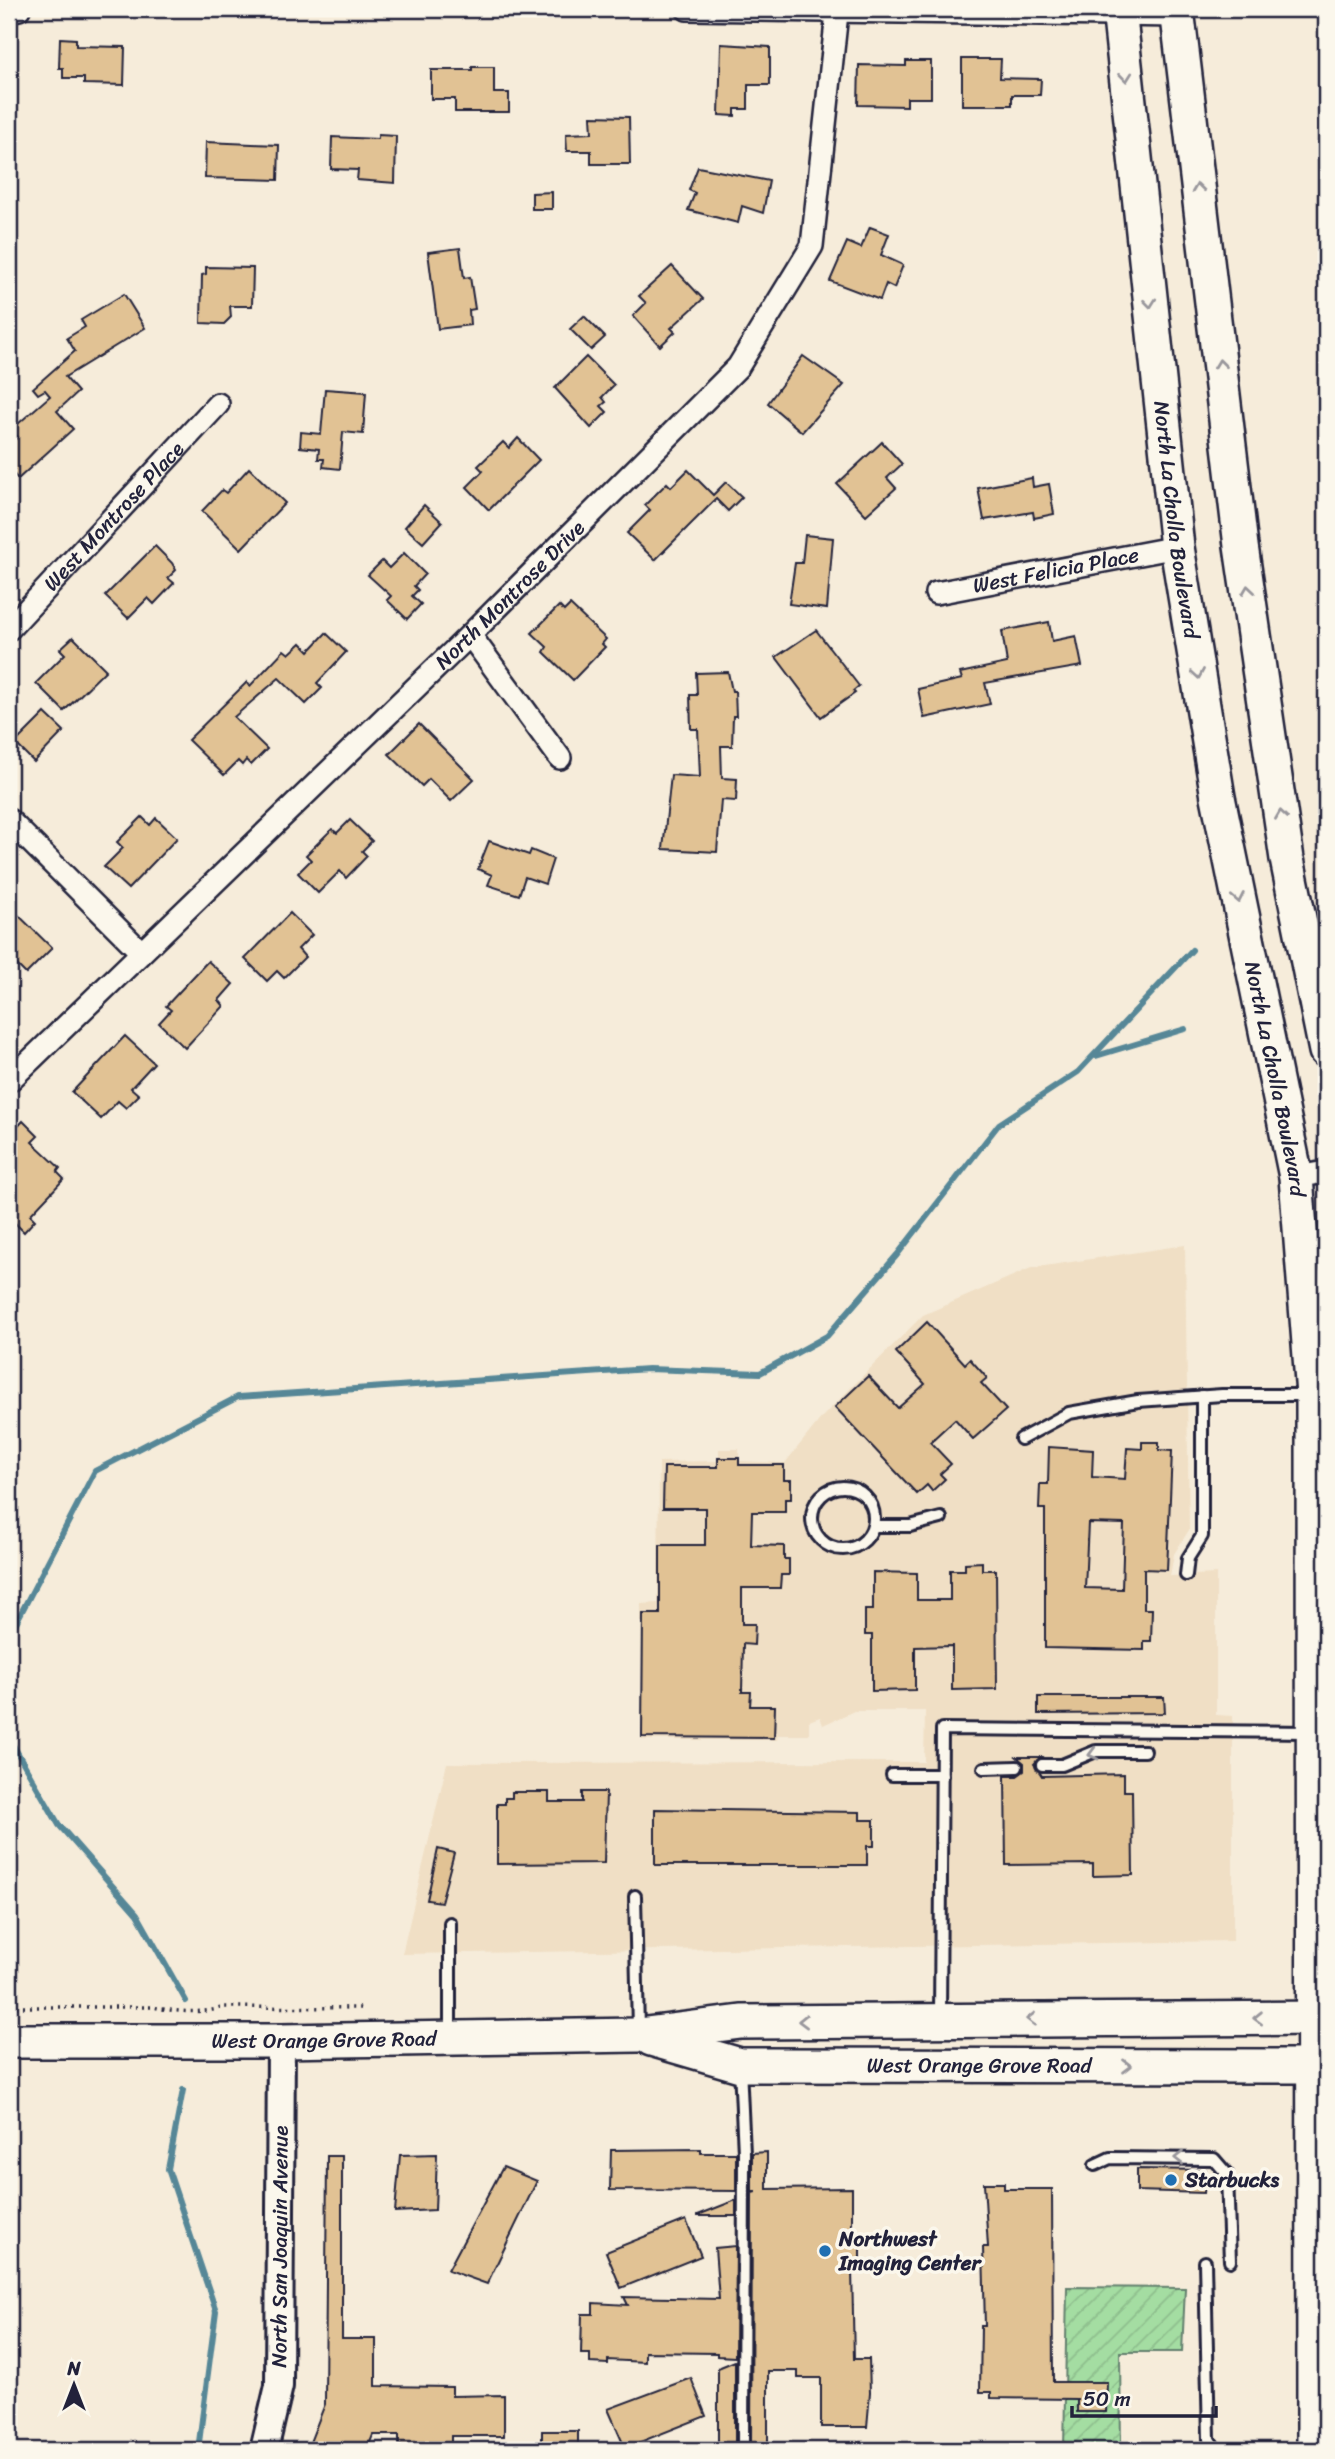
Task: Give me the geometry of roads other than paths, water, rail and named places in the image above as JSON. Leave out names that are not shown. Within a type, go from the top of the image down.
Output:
[{"type":"main road","name":"North La Cholla Boulevard","points":[[1119,12],[1177,547],[1221,810],[1311,1175],[1312,1732],[1320,2018],[1314,2450]]},
{"type":"main road","points":[[1177,13],[1245,574],[1287,859],[1326,1051]]},
{"type":"main road","name":"West Orange Grove Road","points":[[9,2041],[281,2041],[638,2035],[741,2022],[1320,2018]]},
{"type":"main road","name":"West Orange Grove Road","points":[[638,2035],[740,2065],[1320,2066]]},
{"type":"street","points":[[9,11],[19,9]]},
{"type":"street","points":[[687,9],[837,13],[1177,13]]},
{"type":"street","name":"North Montrose Drive","points":[[9,1081],[470,635],[738,367],[812,246],[837,13]]},
{"type":"street","name":"West Montrose Place","points":[[9,629],[218,404]]},
{"type":"street","name":"West Felicia Place","points":[[936,593],[1177,547]]},
{"type":"street","points":[[470,635],[561,758]]},
{"type":"street","points":[[9,820],[141,952]]},
{"type":"street","name":"North San Joaquin Avenue","points":[[264,2450],[279,2386],[281,2041]]},
{"type":"lane","points":[[1021,1439],[1069,1413],[1138,1401],[1202,1396],[1313,1395]]},
{"type":"lane","points":[[1186,1575],[1188,1558],[1202,1536],[1202,1396]]},
{"type":"lane","points":[[841,1486],[851,1488],[868,1498],[873,1506],[874,1526],[862,1544],[841,1550],[821,1541],[811,1522],[812,1511],[823,1494],[841,1486]]},
{"type":"lane","points":[[874,1526],[910,1526],[941,1517]]},
{"type":"lane","points":[[940,2020],[942,1729],[1312,1732]]},
{"type":"lane","points":[[1042,1765],[1062,1765],[1097,1751],[1145,1751]]},
{"type":"lane","points":[[984,1768],[1017,1767]]},
{"type":"lane","points":[[892,1775],[942,1775]]},
{"type":"lane","points":[[635,1896],[638,2035]]},
{"type":"lane","points":[[450,1923],[450,2039]]},
{"type":"lane","points":[[740,2065],[744,2153],[743,2450]]},
{"type":"lane","points":[[1096,2165],[1110,2158],[1214,2159],[1227,2174],[1230,2261]]},
{"type":"lane","points":[[1205,2262],[1209,2440],[1216,2450]]},
{"type":"waterway","points":[[9,1636],[95,1471],[238,1397],[648,1369],[760,1373],[827,1336],[897,1255],[999,1124],[1078,1072],[1192,950]]},
{"type":"waterway","points":[[1096,1056],[1185,1029]]},
{"type":"waterway","points":[[9,1738],[59,1825],[137,1914],[186,2001]]},
{"type":"waterway","points":[[183,2090],[168,2169],[216,2311],[198,2450]]},
{"type":"place","name":"Starbucks","points":[[1171,2180]]},
{"type":"place","name":"Northwest Imaging Center","points":[[825,2251]]}]
